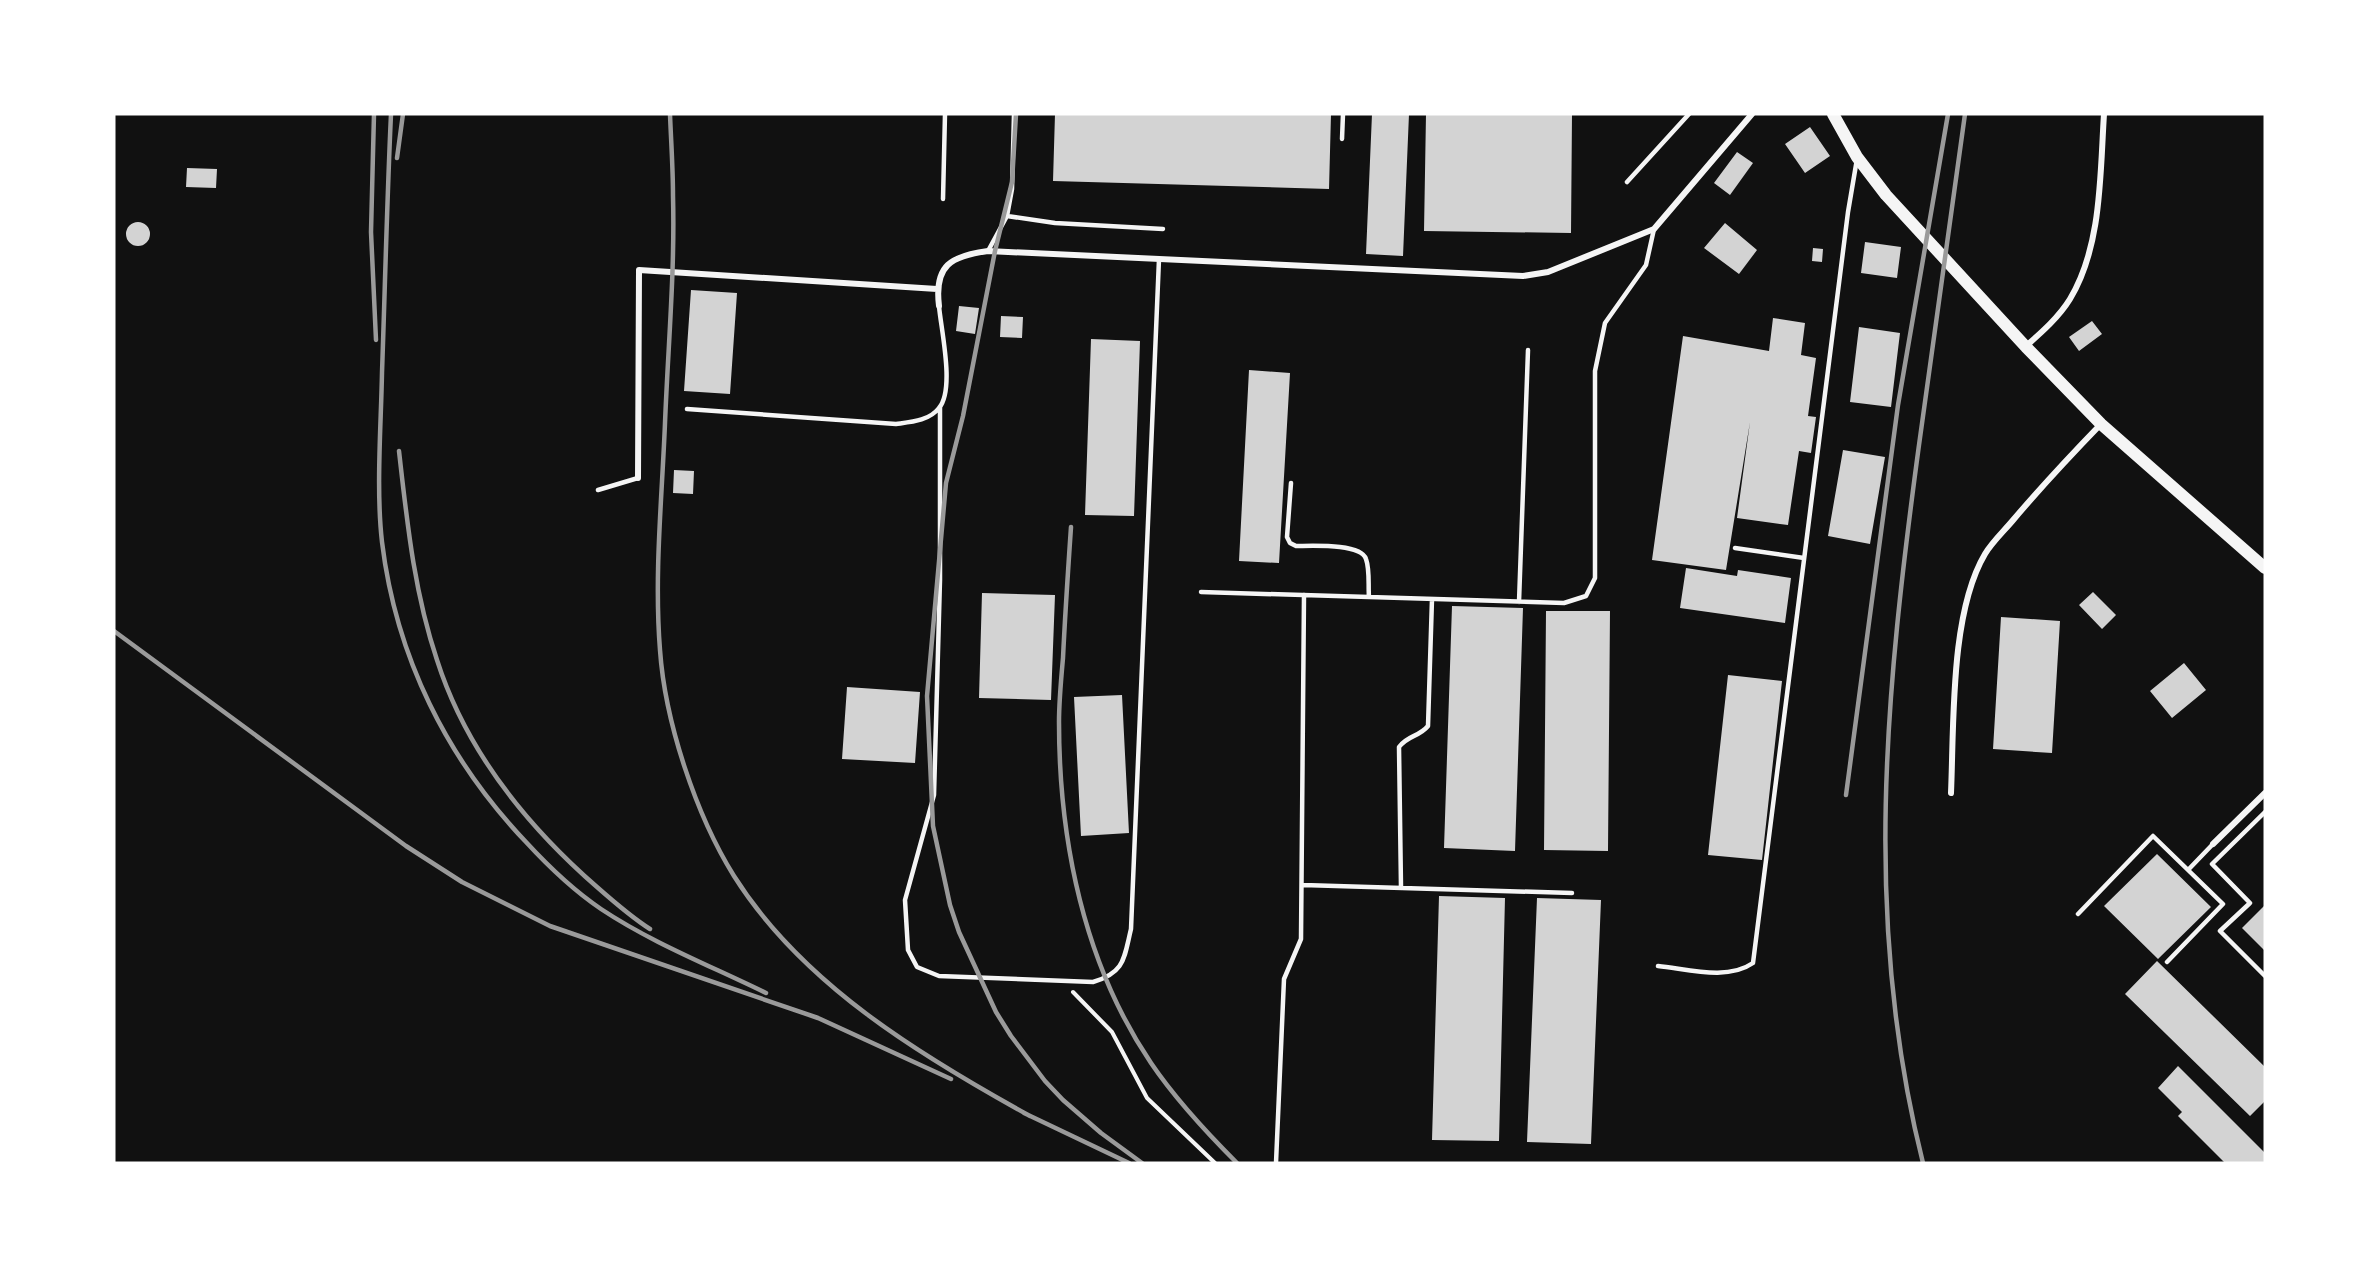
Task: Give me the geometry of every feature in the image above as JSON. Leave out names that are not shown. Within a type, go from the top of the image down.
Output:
[{"type":"main road","points":[[1833,114],[1857,157],[1886,195],[2026,347],[2101,424],[2265,568]]},
{"type":"street","points":[[939,306],[937,289],[941,274],[954,259],[967,254],[988,251],[1523,276],[1548,272],[1654,229],[1752,114]]},
{"type":"street","points":[[2026,347],[2056,318],[2070,299],[2079,280],[2094,224],[2104,114]]},
{"type":"street","points":[[638,478],[639,270],[937,289]]},
{"type":"street","points":[[1951,793],[1961,625],[1969,589],[1975,574],[1986,553],[2041,487],[2101,424]]},
{"type":"street","points":[[2213,844],[2265,793]]},
{"type":"lane","points":[[943,199],[945,114]]},
{"type":"lane","points":[[988,251],[1007,216],[1012,189],[1014,114]]},
{"type":"lane","points":[[1342,139],[1343,114]]},
{"type":"lane","points":[[1627,182],[1689,114]]},
{"type":"lane","points":[[1658,966],[1729,974],[1743,970],[1753,963],[1848,212],[1857,157]]},
{"type":"lane","points":[[1007,216],[1055,223],[1163,229]]},
{"type":"lane","points":[[1201,592],[1564,603],[1586,596],[1595,578],[1595,371],[1605,323],[1646,265],[1654,229]]},
{"type":"lane","points":[[939,306],[946,390],[940,407],[940,580],[934,795],[905,900],[908,950],[917,967],[939,976],[1093,982],[1109,977],[1122,967],[1131,929],[1159,259]]},
{"type":"lane","points":[[1519,602],[1528,350]]},
{"type":"lane","points":[[687,409],[896,424],[923,419],[940,407]]},
{"type":"lane","points":[[598,490],[638,478]]},
{"type":"lane","points":[[1291,483],[1287,537],[1290,543],[1296,546],[1353,548],[1362,552],[1366,559],[1369,597]]},
{"type":"lane","points":[[1735,549],[1804,558]]},
{"type":"lane","points":[[1276,1163],[1284,979],[1301,939],[1304,595]]},
{"type":"lane","points":[[1401,887],[1399,747],[1406,739],[1423,732],[1428,726],[1432,599]]},
{"type":"lane","points":[[2265,812],[2212,864],[2250,903],[2220,931],[2265,976]]},
{"type":"lane","points":[[2078,914],[2153,836],[2223,904],[2167,962]]},
{"type":"lane","points":[[2188,870],[2213,844]]},
{"type":"lane","points":[[1303,885],[1572,892]]},
{"type":"path","points":[[1061,981],[1112,1032],[1147,1098],[1215,1163]]},
{"type":"building","points":[[1055,114],[1331,114],[1329,189],[1053,181]]},
{"type":"building","points":[[1372,114],[1409,114],[1403,256],[1366,254]]},
{"type":"building","points":[[1426,114],[1572,114],[1571,233],[1424,231]]},
{"type":"building","points":[[1810,127],[1830,156],[1805,173],[1785,144]]},
{"type":"building","points":[[1737,152],[1753,163],[1730,195],[1714,183]]},
{"type":"building","points":[[187,168],[217,169],[216,188],[186,187]]},
{"type":"building","points":[[133,222],[143,222],[150,229],[150,239],[143,246],[133,246],[126,239],[126,229]]},
{"type":"building","points":[[1725,223],[1757,250],[1739,274],[1704,248]]},
{"type":"building","points":[[1865,242],[1901,247],[1897,278],[1861,273]]},
{"type":"building","points":[[1813,248],[1823,249],[1822,262],[1812,261]]},
{"type":"building","points":[[691,290],[737,293],[730,394],[684,391]]},
{"type":"building","points":[[959,306],[979,308],[975,334],[956,331]]},
{"type":"building","points":[[1001,316],[1023,317],[1022,338],[1000,337]]},
{"type":"building","points":[[1773,318],[1805,323],[1801,355],[1816,358],[1808,416],[1816,417],[1811,453],[1799,451],[1788,525],[1737,518],[1750,422],[1726,570],[1652,560],[1683,336],[1769,351]]},
{"type":"building","points":[[2092,321],[2102,334],[2079,351],[2069,337]]},
{"type":"building","points":[[1859,327],[1900,333],[1891,407],[1850,402]]},
{"type":"building","points":[[1091,339],[1140,341],[1134,516],[1085,515]]},
{"type":"building","points":[[1249,370],[1290,373],[1279,563],[1239,561]]},
{"type":"building","points":[[1843,450],[1885,457],[1870,544],[1828,536]]},
{"type":"building","points":[[674,470],[694,471],[693,494],[673,493]]},
{"type":"building","points":[[1686,568],[1737,576],[1738,570],[1791,578],[1785,623],[1680,608]]},
{"type":"building","points":[[2093,592],[2116,615],[2102,629],[2079,605]]},
{"type":"building","points":[[982,593],[1055,595],[1051,700],[979,698]]},
{"type":"building","points":[[1452,606],[1523,608],[1515,851],[1444,848]]},
{"type":"building","points":[[1546,611],[1610,611],[1608,851],[1544,850]]},
{"type":"building","points":[[2001,617],[2060,621],[2052,753],[1993,749]]},
{"type":"building","points":[[2184,663],[2206,690],[2172,718],[2150,691]]},
{"type":"building","points":[[1728,675],[1782,681],[1762,860],[1708,855]]},
{"type":"building","points":[[847,687],[920,692],[915,763],[842,759]]},
{"type":"building","points":[[1122,695],[1129,833],[1081,836],[1074,697]]},
{"type":"building","points":[[2157,854],[2211,907],[2158,959],[2104,906]]},
{"type":"building","points":[[1439,896],[1505,898],[1499,1141],[1432,1140]]},
{"type":"building","points":[[1537,898],[1601,900],[1591,1144],[1527,1142]]},
{"type":"building","points":[[2265,905],[2265,951],[2242,928]]},
{"type":"building","points":[[2157,961],[2265,1067],[2265,1101],[2250,1116],[2125,994]]},
{"type":"building","points":[[2178,1066],[2265,1153],[2265,1163],[2225,1163],[2178,1116],[2182,1112],[2158,1088]]},
{"type":"railway","points":[[374,114],[371,232],[376,340]]},
{"type":"railway","points":[[391,114],[379,501],[382,542],[389,585],[399,626],[413,666],[449,741],[472,776],[498,810],[562,878],[601,909],[641,933],[766,993]]},
{"type":"railway","points":[[397,158],[403,114]]},
{"type":"railway","points":[[670,114],[673,252],[659,536],[658,622],[668,707],[695,797],[720,852],[734,876],[762,915],[794,951],[829,984],[906,1042],[1030,1116]]},
{"type":"railway","points":[[1016,114],[1012,182],[995,251],[963,416],[946,483],[927,696],[933,826],[950,905],[959,932],[996,1012],[1045,1081],[1063,1100],[1101,1133],[1142,1163]]},
{"type":"railway","points":[[1846,795],[1898,405],[1948,114]]},
{"type":"railway","points":[[1923,1163],[1904,1073],[1892,983],[1886,894],[1886,805],[1897,626],[1907,536],[1965,114]]},
{"type":"railway","points":[[399,451],[412,556],[422,608],[437,660],[464,725],[501,784],[546,838],[603,893],[650,929]]},
{"type":"railway","points":[[1071,527],[1060,698],[1060,767],[1070,856],[1080,900],[1092,943],[1108,985],[1128,1025],[1171,1090],[1237,1163]]},
{"type":"railway","points":[[114,631],[406,846],[462,882],[550,926],[818,1018],[951,1079]]},
{"type":"railway","points":[[1024,1113],[1129,1163]]}]
